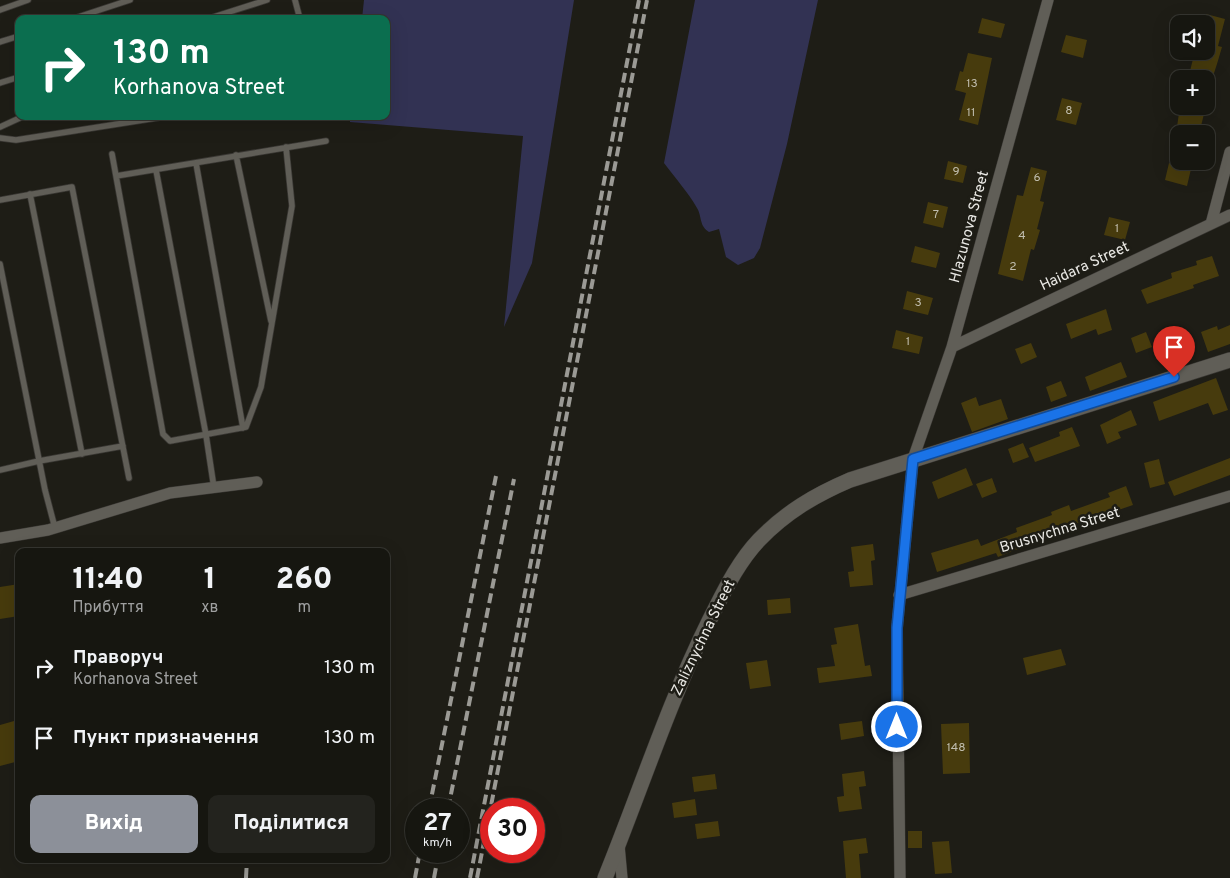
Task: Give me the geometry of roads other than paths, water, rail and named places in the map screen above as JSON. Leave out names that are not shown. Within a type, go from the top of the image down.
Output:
[{"type":"main road","name":"Zaliznychna Street","points":[[605,878],[684,671],[729,583],[758,542],[791,510],[819,494],[913,459],[1230,360]]},
{"type":"street","name":"Hlazunova Street","points":[[900,878],[897,628],[913,459],[952,347],[1048,0]]},
{"type":"street","points":[[1211,224],[1230,152]]},
{"type":"street","name":"Haidara Street","points":[[952,347],[1230,215]]},
{"type":"street","points":[[0,538],[55,528],[170,493],[257,482]]},
{"type":"street","name":"Brusnychna Street","points":[[899,594],[1230,496]]},
{"type":"street","points":[[619,843],[622,878]]},
{"type":"lane","points":[[0,10],[28,0]]},
{"type":"lane","points":[[84,15],[130,0]]},
{"type":"lane","points":[[220,15],[268,0]]},
{"type":"lane","points":[[295,0],[299,15]]},
{"type":"lane","points":[[0,42],[15,37]]},
{"type":"lane","points":[[0,83],[15,78]]},
{"type":"lane","points":[[0,127],[15,120]]},
{"type":"lane","points":[[0,138],[16,140],[144,120]]},
{"type":"lane","points":[[116,176],[326,141]]},
{"type":"lane","points":[[112,154],[163,434],[170,441],[246,427],[261,386],[292,206],[286,147]]},
{"type":"lane","points":[[236,155],[272,325]]},
{"type":"lane","points":[[196,163],[243,428]]},
{"type":"lane","points":[[156,170],[206,435],[214,488]]},
{"type":"lane","points":[[0,200],[72,187],[129,478]]},
{"type":"lane","points":[[30,194],[82,454]]},
{"type":"lane","points":[[0,264],[39,461],[55,528]]},
{"type":"lane","points":[[0,469],[123,446]]},
{"type":"railway","points":[[470,878],[639,0]]},
{"type":"railway","points":[[477,878],[647,0]]},
{"type":"railway","points":[[431,798],[496,476]]},
{"type":"railway","points":[[450,798],[514,479]]},
{"type":"railway","points":[[246,878],[247,863]]},
{"type":"railway","points":[[415,878],[418,863]]},
{"type":"railway","points":[[434,878],[437,863]]}]
